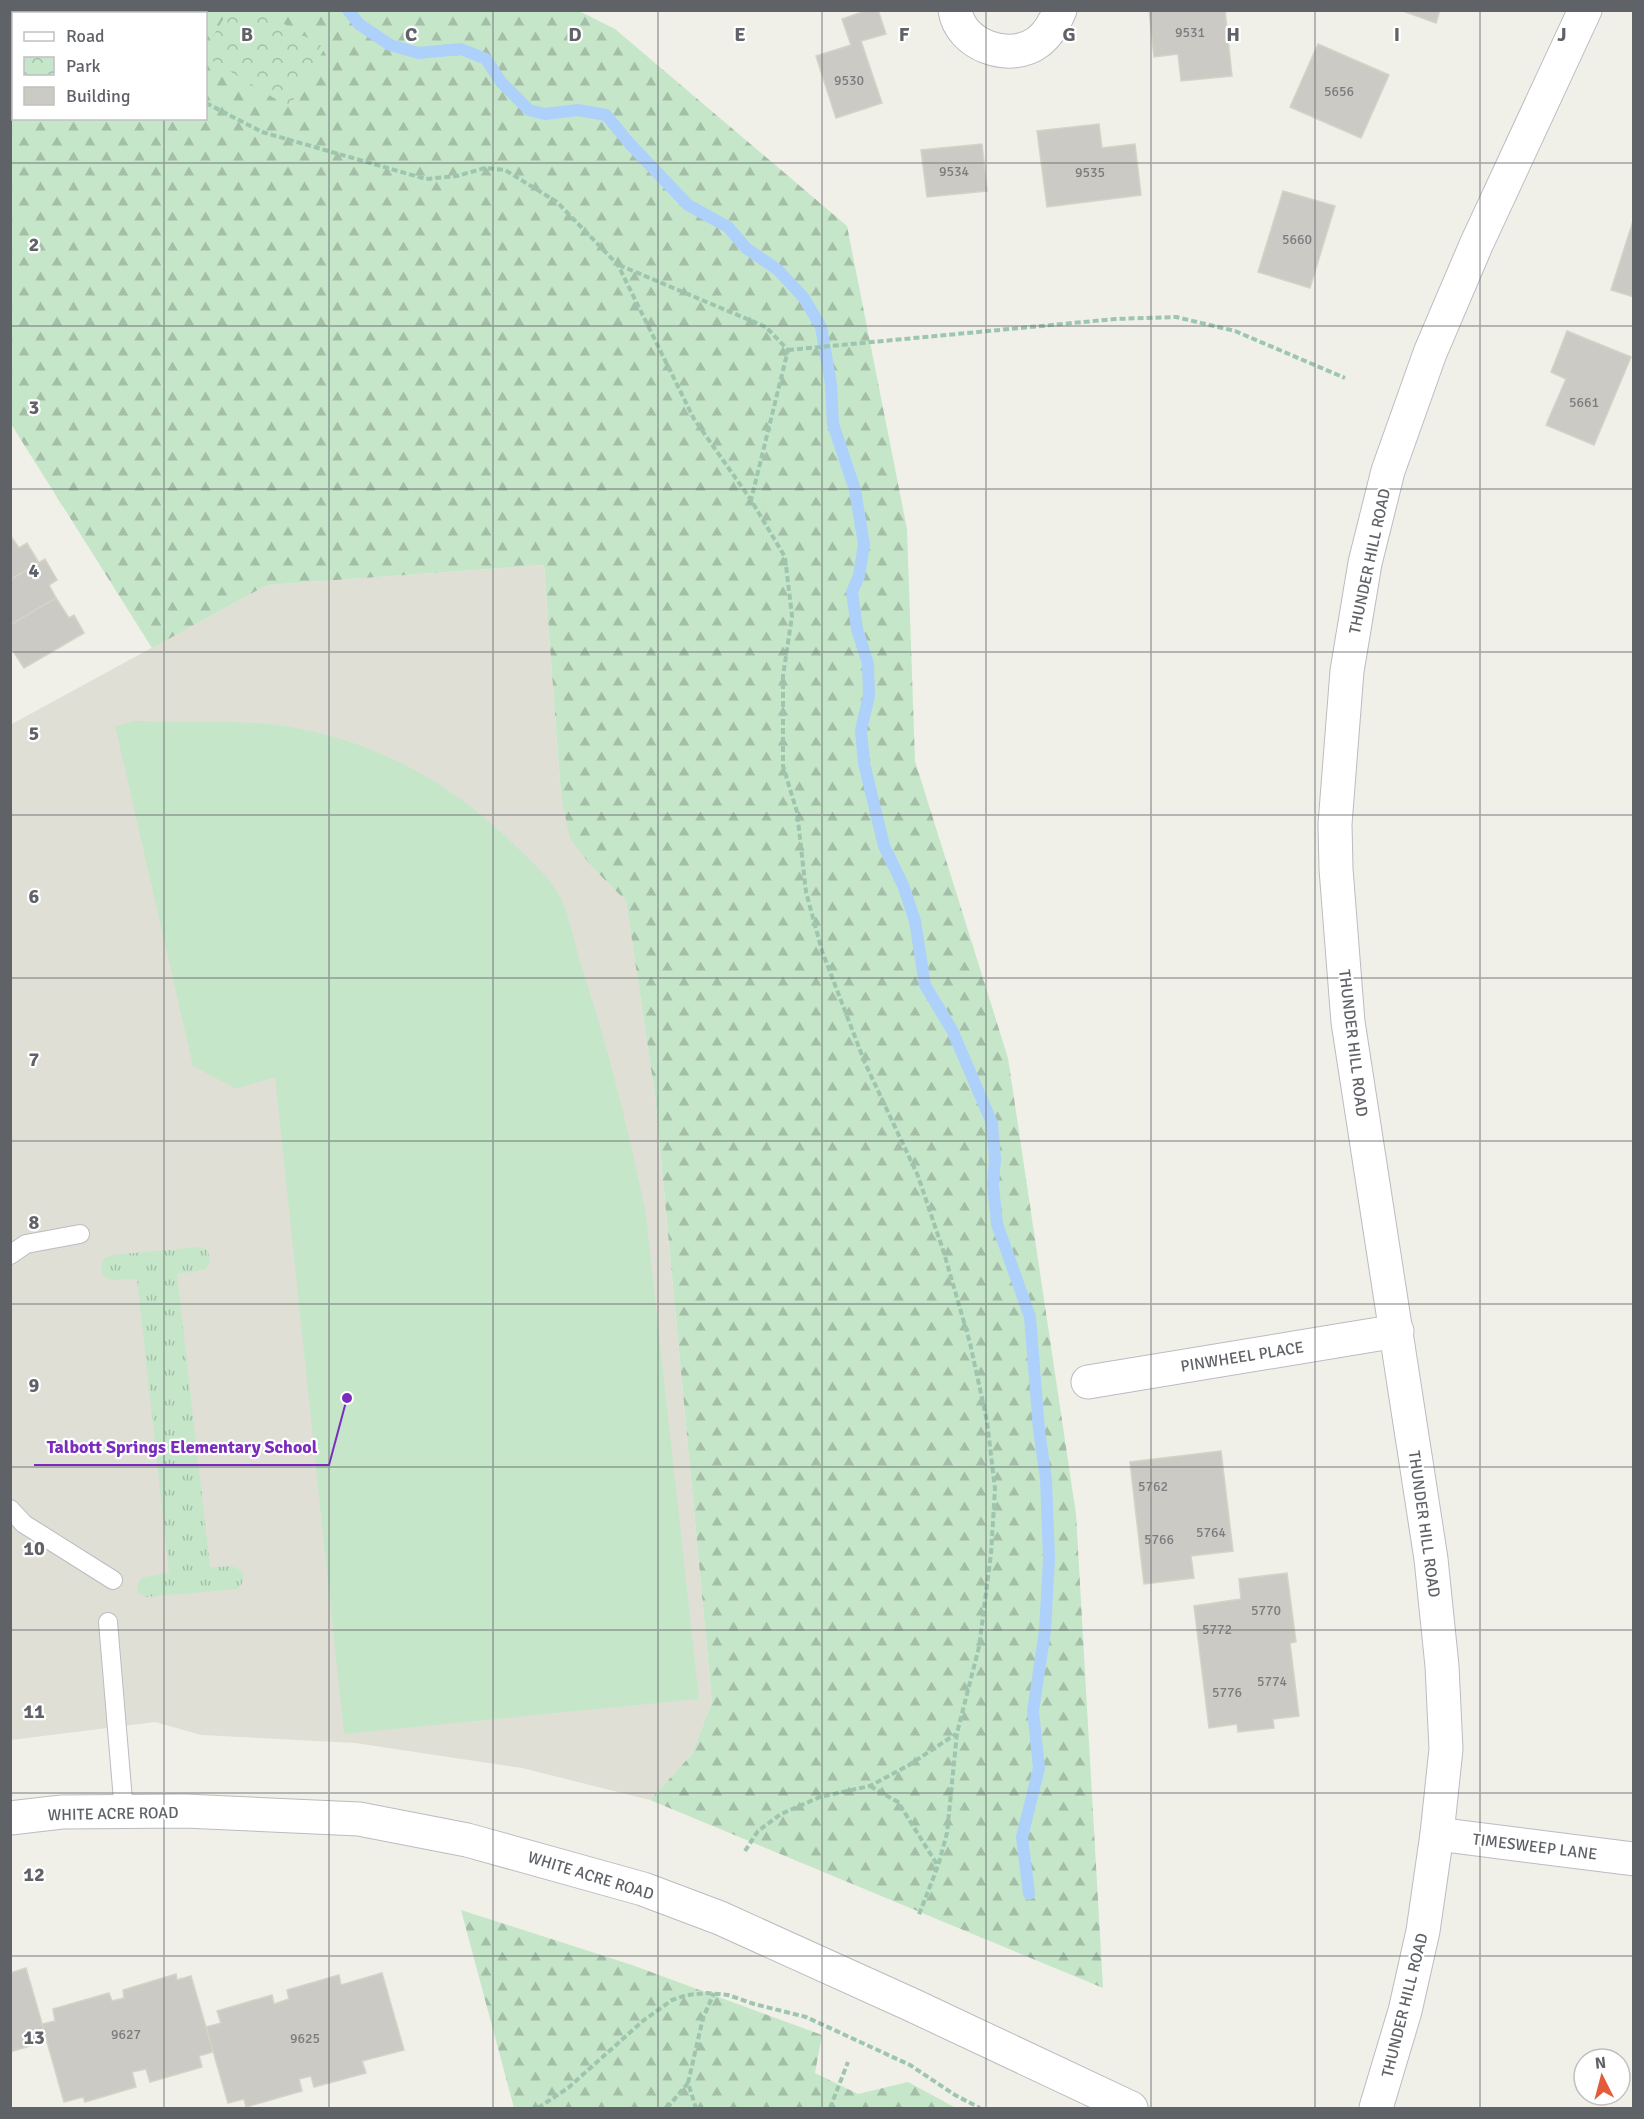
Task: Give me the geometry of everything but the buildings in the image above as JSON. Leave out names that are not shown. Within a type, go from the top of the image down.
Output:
[{"type":"street","points":[[955,10],[963,28],[979,44],[998,51],[1020,50],[1038,42],[1054,25],[1060,10]]},
{"type":"street","name":"THUNDER HILL ROAD","points":[[1376,2109],[1405,2011],[1423,1931],[1446,1749],[1442,1666],[1431,1559],[1348,1022],[1337,889],[1335,824],[1347,670],[1365,563],[1388,471],[1430,353],[1476,245],[1585,10]]},
{"type":"street","name":"PINWHEEL PLACE","points":[[1088,1382],[1397,1331]]},
{"type":"street","name":"WHITE ACRE ROAD","points":[[10,1818],[62,1812],[185,1811],[359,1819],[467,1839],[644,1889],[720,1918],[902,2000],[1131,2109]]},
{"type":"street","name":"TIMESWEEP LANE","points":[[1437,1834],[1634,1859]]},
{"type":"lane","points":[[10,1255],[26,1244],[80,1234]]},
{"type":"lane","points":[[10,1509],[24,1524],[113,1580]]},
{"type":"lane","points":[[108,1622],[124,1812]]},
{"type":"path","points":[[207,104],[262,132],[426,179],[457,176],[485,168],[505,170],[556,202],[618,265],[694,419],[751,500],[785,557],[792,616],[783,676],[783,766],[797,812],[806,892],[822,951],[865,1063],[918,1176],[944,1253],[970,1343],[987,1421],[995,1489],[991,1554],[979,1647],[957,1733],[947,1833],[938,1866],[918,1917]]},
{"type":"path","points":[[618,265],[766,327],[788,350]]},
{"type":"path","points":[[788,350],[1115,318],[1176,317],[1235,331],[1345,378]]},
{"type":"path","points":[[751,500],[788,350]]},
{"type":"path","points":[[745,1851],[758,1831],[781,1814],[820,1797],[870,1786],[909,1766],[957,1733]]},
{"type":"path","points":[[870,1786],[898,1802],[938,1866]]},
{"type":"path","points":[[667,2109],[688,2083],[703,2018],[714,1993]]},
{"type":"path","points":[[537,2109],[568,2088],[644,2020],[672,2000],[687,1995],[714,1993],[806,2017],[910,2065],[980,2109]]},
{"type":"path","points":[[830,2109],[848,2062]]},
{"type":"path","points":[[688,2083],[696,2109]]},
{"type":"shaded area","points":[[544,565],[561,796],[592,867],[626,901],[655,1095],[712,1702],[692,1754],[650,1800],[522,1768],[355,1743],[201,1735],[155,1722],[11,1740],[10,725],[267,585]]},
{"type":"green space","points":[[11,11],[579,11],[615,29],[847,226],[907,529],[915,761],[1008,1058],[1076,1514],[1103,1988],[650,1800],[692,1754],[712,1702],[655,1095],[626,901],[592,867],[570,839],[561,796],[544,565],[267,585],[152,648],[11,424]]},
{"type":"green space","points":[[228,11],[262,11],[325,48],[289,107],[207,58],[207,46]]},
{"type":"green space","points":[[136,721],[271,724],[320,733],[379,753],[434,782],[485,818],[522,852],[558,892],[568,915],[609,1058],[646,1215],[699,1699],[344,1734],[275,1077],[236,1089],[193,1066],[115,726]]},
{"type":"green space","points":[[201,1247],[208,1251],[210,1262],[205,1270],[177,1274],[210,1567],[234,1567],[241,1571],[243,1580],[238,1589],[146,1597],[139,1594],[137,1587],[141,1578],[169,1572],[137,1279],[110,1280],[103,1275],[101,1266],[104,1258],[112,1255]]},
{"type":"green space","points":[[461,1910],[632,1965],[822,2035],[815,2073],[858,2094],[908,2082],[956,2108],[514,2108]]},
{"type":"waterway","points":[[348,10],[359,24],[390,45],[418,53],[461,49],[486,59],[501,82],[529,110],[545,114],[578,110],[606,115],[688,205],[728,227],[746,248],[778,270],[804,298],[821,327],[831,384],[833,424],[855,490],[864,544],[859,576],[852,592],[857,629],[868,664],[869,696],[861,730],[864,763],[884,846],[903,885],[915,921],[925,985],[952,1030],[992,1123],[995,1159],[993,1185],[997,1224],[1030,1317],[1039,1430],[1046,1479],[1049,1559],[1045,1631],[1033,1711],[1039,1768],[1022,1837],[1029,1894]]},
{"type":"place","name":"Talbott Springs Elementary School","points":[[347,1398]]}]
